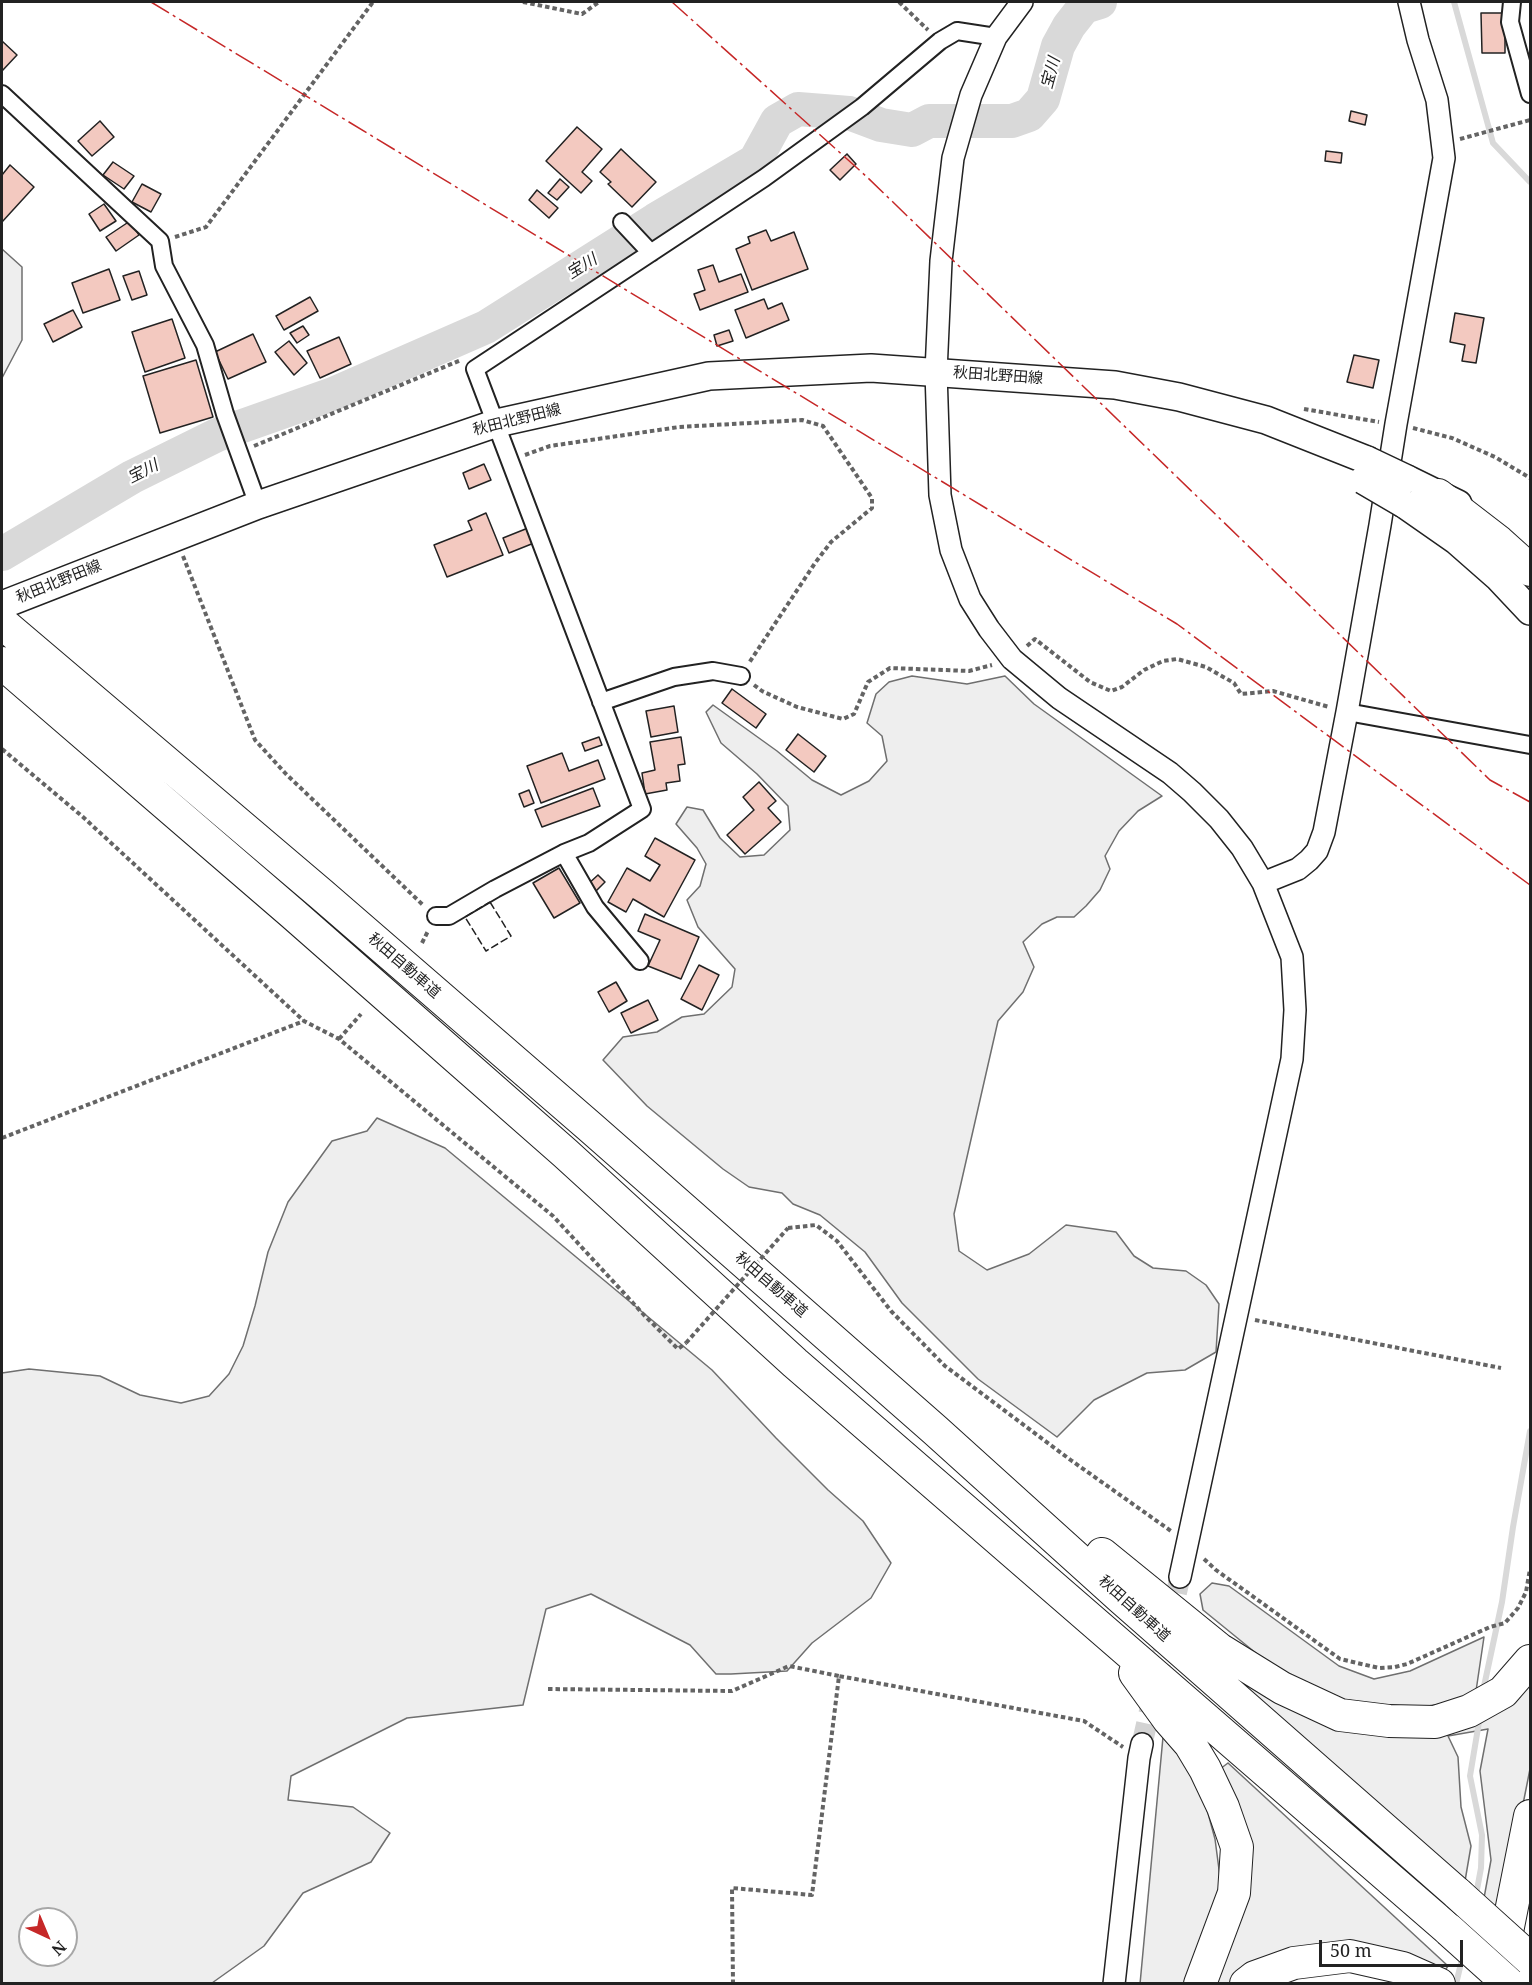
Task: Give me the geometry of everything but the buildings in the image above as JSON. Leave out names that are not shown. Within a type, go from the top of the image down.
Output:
[{"type":"highway","points":[[1438,495],[1499,542],[1530,570]]},
{"type":"highway","name":"秋田自動車道","points":[[5,620],[935,1430],[1121,1598],[1530,1959]]},
{"type":"highway","points":[[2,663],[565,1153],[795,1363],[1509,1983]]},
{"type":"highway","points":[[935,1430],[1041,1502],[1219,1649],[1282,1688],[1340,1714],[1389,1721],[1435,1722],[1469,1711],[1503,1692],[1530,1661]]},
{"type":"highway","points":[[1102,1628],[1169,1720],[1190,1744],[1205,1769],[1223,1808],[1237,1846],[1234,1893],[1218,1941],[1200,1983]]},
{"type":"highway","points":[[1497,1983],[1530,1816]]},
{"type":"highway","points":[[1515,1983],[1530,1906]]},
{"type":"highway","points":[[1246,1983],[1254,1977],[1294,1963],[1350,1956],[1403,1968],[1439,1983]]},
{"type":"main road","name":"秋田北野田線","points":[[5,620],[176,536],[258,505],[497,423],[710,376],[871,369],[1060,381],[1115,398],[1262,435],[1365,470],[1406,492],[1438,495],[1496,524],[1530,549]]},
{"type":"main road","points":[[1406,492],[1486,551],[1530,593]]},
{"type":"main road","points":[[1406,492],[1498,577],[1530,611]]},
{"type":"street","points":[[1022,2],[996,37],[971,95],[953,158],[941,261],[936,372],[940,495],[951,550],[970,599],[1012,659],[1059,698],[1170,773],[1219,819],[1242,848],[1263,883],[1292,957],[1295,1010],[1292,1059],[1180,1577]]},
{"type":"street","points":[[1263,883],[1298,869],[1310,860],[1317,851],[1324,832],[1444,158],[1437,100],[1409,2]]},
{"type":"street","points":[[1512,2],[1510,22],[1528,77],[1530,94]]},
{"type":"street","points":[[436,916],[449,916],[564,853],[589,843],[642,809],[475,369],[764,178],[862,107],[940,41],[957,31],[996,37]]},
{"type":"street","points":[[2,94],[160,241],[164,266],[205,345],[225,414],[258,505]]},
{"type":"street","points":[[622,222],[651,253]]},
{"type":"street","points":[[601,702],[674,677],[713,671],[741,676]]},
{"type":"street","points":[[1347,712],[1530,745]]},
{"type":"street","points":[[564,853],[595,907],[640,961]]},
{"type":"street","points":[[1114,1983],[1140,1751]]},
{"type":"path","points":[[160,241],[206,227],[373,2]]},
{"type":"path","points":[[523,2],[582,14],[599,2]]},
{"type":"path","points":[[898,2],[940,41]]},
{"type":"path","points":[[1470,136],[1530,120]]},
{"type":"path","points":[[238,447],[466,358]]},
{"type":"path","points":[[511,460],[550,446],[679,427],[802,420],[823,426],[872,498],[872,508],[831,542],[741,676],[762,691],[797,707],[843,719],[854,714],[868,682],[890,668],[969,671],[1012,659],[1035,639],[1090,682],[1111,691],[1122,687],[1144,670],[1163,661],[1177,659],[1206,667],[1234,684],[1241,694],[1273,691],[1347,712]]},
{"type":"path","points":[[176,536],[255,740],[286,774],[372,858],[436,916]]},
{"type":"path","points":[[2,749],[83,817],[304,1021],[339,1039],[553,1216],[678,1349],[788,1228],[816,1225],[837,1241],[891,1311],[945,1366],[1187,1543],[1216,1570],[1341,1659],[1379,1668],[1395,1667],[1505,1623],[1518,1608],[1526,1592],[1530,1569]]},
{"type":"path","points":[[339,1039],[361,1014]]},
{"type":"path","points":[[2,1138],[304,1021]]},
{"type":"path","points":[[1236,1316],[1501,1368]]},
{"type":"path","points":[[548,1689],[732,1691],[789,1666],[1084,1721],[1140,1751]]},
{"type":"path","points":[[733,1983],[732,1888],[812,1895],[839,1676]]},
{"type":"shaded area","points":[[2,249],[22,267],[22,340],[2,378]]},
{"type":"shaded area","points":[[912,676],[967,684],[1005,676],[1034,704],[1162,796],[1138,811],[1119,831],[1105,856],[1110,869],[1100,890],[1086,906],[1074,917],[1057,917],[1042,924],[1023,942],[1034,967],[1023,992],[998,1021],[954,1214],[959,1251],[987,1270],[1029,1254],[1066,1225],[1116,1232],[1134,1256],[1153,1268],[1186,1271],[1206,1285],[1219,1304],[1216,1352],[1185,1370],[1147,1373],[1094,1400],[1057,1437],[978,1379],[902,1303],[865,1252],[820,1215],[793,1204],[782,1193],[749,1187],[723,1169],[647,1106],[603,1060],[623,1037],[657,1032],[682,1017],[704,1014],[732,987],[735,969],[698,927],[687,900],[700,886],[706,864],[697,848],[676,824],[687,807],[703,810],[720,838],[740,857],[764,855],[790,830],[788,806],[757,774],[721,743],[706,712],[713,705],[777,751],[812,780],[841,795],[869,781],[887,761],[882,736],[867,723],[876,694],[889,682]]},
{"type":"shaded area","points":[[377,1118],[445,1148],[712,1370],[828,1490],[863,1521],[891,1563],[871,1598],[812,1643],[787,1671],[716,1674],[690,1645],[591,1594],[546,1609],[523,1705],[407,1718],[291,1776],[288,1800],[353,1807],[390,1833],[371,1862],[303,1893],[264,1946],[212,1983],[2,1983],[2,1373],[29,1369],[100,1376],[140,1395],[181,1403],[209,1396],[229,1374],[243,1346],[268,1252],[288,1202],[332,1141],[367,1131]]},
{"type":"shaded area","points":[[1212,1583],[1229,1586],[1339,1666],[1374,1679],[1410,1671],[1484,1637],[1476,1691],[1448,1703],[1408,1709],[1320,1696],[1273,1667],[1203,1610],[1200,1594]]},
{"type":"shaded area","points":[[1195,1650],[1370,1731],[1530,1681],[1530,1769],[1501,1915],[1484,1898],[1491,1860],[1480,1771],[1488,1729],[1448,1736],[1458,1757],[1461,1807],[1471,1846],[1465,1881]]},
{"type":"shaded area","points":[[1163,1737],[1185,1762],[1203,1795],[1215,1839],[1220,1877],[1215,1918],[1189,1983],[1140,1984]]},
{"type":"shaded area","points":[[1228,1763],[1448,1966],[1444,1972],[1409,1963],[1238,1983],[1211,1984],[1236,1924],[1220,1769]]},
{"type":"waterway","name":"宝川","points":[[2,554],[132,477],[217,435],[333,394],[486,327],[655,220],[755,161],[777,121],[798,109],[849,113],[881,125],[912,130],[929,121],[1012,121],[1029,115],[1043,99],[1058,46],[1069,26],[1084,7],[1100,2]]},
{"type":"waterway","points":[[1454,2],[1493,143],[1530,182]]},
{"type":"waterway","points":[[1483,1691],[1502,1602],[1530,1431]]},
{"type":"waterway","points":[[1476,1895],[1481,1868],[1482,1835],[1470,1776],[1480,1716]]},
{"type":"waterway","points":[[1456,1984],[1463,1955]]},
{"type":"tunnel","points":[[1142,1744],[1180,1577]]},
{"type":"fence","points":[[490,902],[511,936],[486,951],[465,917],[490,902]]},
{"type":"power","points":[[151,2],[1177,624],[1530,885]]},
{"type":"power","points":[[672,2],[867,177],[1490,780],[1530,802]]}]
